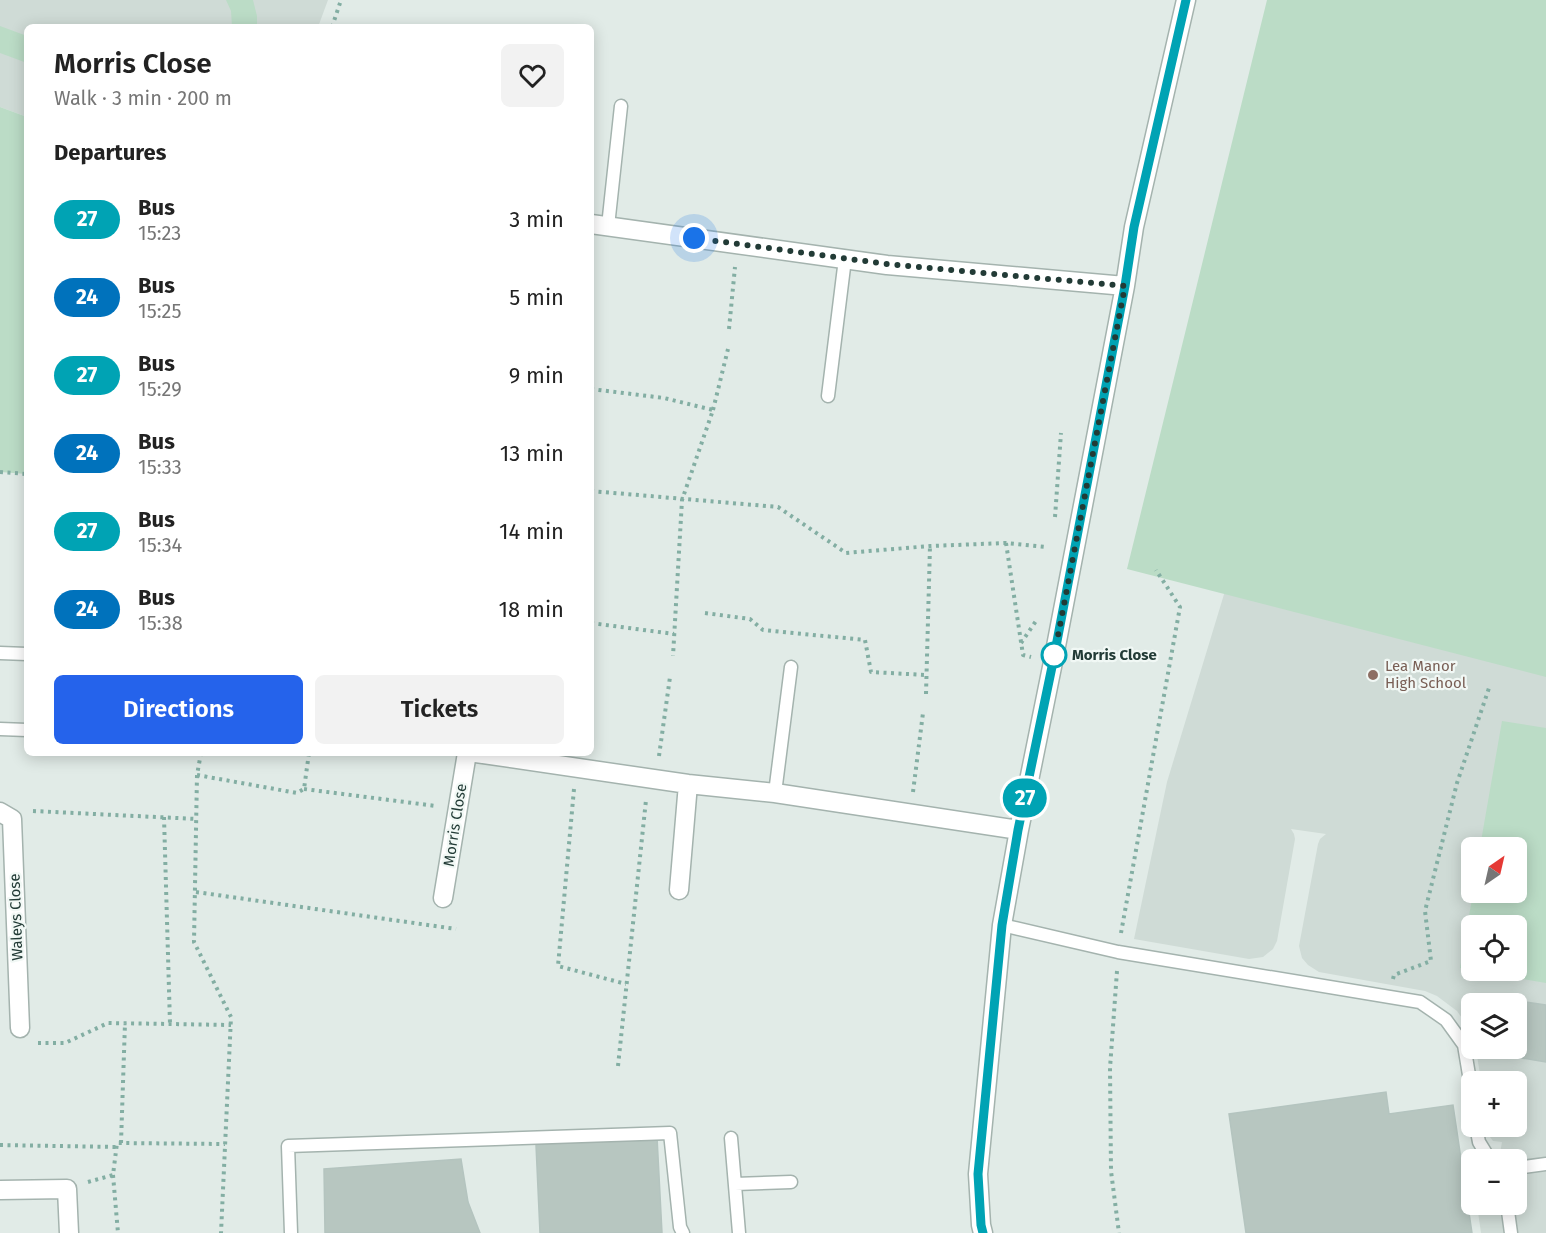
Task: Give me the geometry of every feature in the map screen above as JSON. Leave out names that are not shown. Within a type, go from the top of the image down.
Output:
[{"type":"street","points":[[983,1233],[978,1174],[1002,925],[1018,830],[1053,662],[1125,286],[1134,227],[1186,0]]},
{"type":"street","points":[[600,225],[887,264],[1125,286]]},
{"type":"street","name":"Morris Close","points":[[443,898],[467,756]]},
{"type":"street","points":[[497,756],[688,784],[775,793],[1018,830]]},
{"type":"street","points":[[679,890],[688,784]]},
{"type":"street","name":"Waleys Close","points":[[6,816],[20,1028]]},
{"type":"street","points":[[0,1190],[67,1189],[69,1233]]},
{"type":"lane","points":[[600,225],[621,106]]},
{"type":"lane","points":[[828,396],[845,259]]},
{"type":"lane","points":[[0,653],[24,654]]},
{"type":"lane","points":[[775,793],[791,667]]},
{"type":"lane","points":[[0,729],[24,730]]},
{"type":"lane","points":[[1002,925],[1118,951],[1420,1002],[1446,1020],[1464,1044],[1468,1071]]},
{"type":"lane","points":[[291,1233],[288,1146],[670,1133],[680,1227],[683,1233]]},
{"type":"lane","points":[[731,1138],[739,1233]]},
{"type":"lane","points":[[1527,1167],[1546,1164]]},
{"type":"lane","points":[[735,1184],[791,1182]]},
{"type":"lane","points":[[1509,1215],[1511,1233]]},
{"type":"path","points":[[333,24],[341,0]]},
{"type":"path","points":[[729,329],[737,244]]},
{"type":"path","points":[[673,656],[682,500],[713,410],[728,349]]},
{"type":"path","points":[[594,389],[664,398],[713,410]]},
{"type":"path","points":[[1055,521],[1061,433]]},
{"type":"path","points":[[0,472],[24,474]]},
{"type":"path","points":[[594,491],[778,507],[846,553],[1006,543],[1047,547]]},
{"type":"path","points":[[1006,543],[1023,655],[1053,662]]},
{"type":"path","points":[[1051,554],[1053,543]]},
{"type":"path","points":[[926,694],[930,546]]},
{"type":"path","points":[[1119,1233],[1111,1171],[1110,1068],[1118,951],[1180,607],[1156,570]]},
{"type":"path","points":[[675,610],[683,610]]},
{"type":"path","points":[[1021,643],[1035,623],[1038,611]]},
{"type":"path","points":[[705,614],[750,619],[762,630],[866,640],[871,672],[926,675]]},
{"type":"path","points":[[594,623],[674,634]]},
{"type":"path","points":[[618,1066],[652,778],[670,677]]},
{"type":"path","points":[[1388,997],[1394,975],[1431,961],[1425,911],[1457,783],[1490,685]]},
{"type":"path","points":[[910,813],[923,713]]},
{"type":"path","points":[[200,756],[197,775],[194,942],[231,1017],[221,1233]]},
{"type":"path","points":[[304,789],[309,756]]},
{"type":"path","points":[[576,767],[558,966],[626,984]]},
{"type":"path","points":[[197,775],[297,793],[304,789],[458,809]]},
{"type":"path","points":[[6,816],[30,811],[197,819]]},
{"type":"path","points":[[164,818],[170,1024]]},
{"type":"path","points":[[196,892],[456,929]]},
{"type":"path","points":[[31,1043],[65,1043],[108,1023],[231,1025]]},
{"type":"path","points":[[121,1143],[125,1023]]},
{"type":"path","points":[[118,1233],[113,1175],[117,1143],[225,1144]]},
{"type":"path","points":[[0,1145],[116,1147]]},
{"type":"path","points":[[67,1189],[113,1175]]},
{"type":"shaded area","points":[[0,0],[328,0],[319,24],[24,24],[24,116],[0,107]]},
{"type":"shaded area","name":"Lea Manor High School","points":[[1546,0],[1546,1233],[1481,1233],[1478,1215],[1527,1215],[1527,1149],[1501,1149],[1502,1142],[1493,1141],[1490,1137],[1527,1137],[1527,1071],[1479,1071],[1478,1059],[1527,1059],[1527,993],[1461,993],[1461,1017],[1437,996],[1425,991],[1319,972],[1308,965],[1302,958],[1299,946],[1318,844],[1326,834],[1291,829],[1295,839],[1277,941],[1273,949],[1263,957],[1249,959],[1134,939],[1167,782],[1232,568]]},
{"type":"green space","points":[[226,0],[253,0],[257,24],[232,24],[231,11]]},
{"type":"green space","name":"Lea Manor High School","points":[[1267,0],[1546,0],[1546,677],[1127,569]]},
{"type":"green space","points":[[0,26],[24,35],[24,62],[0,53]]},
{"type":"green space","points":[[0,107],[24,116],[24,474],[0,472]]},
{"type":"green space","points":[[1502,721],[1546,728],[1546,983],[1527,980],[1527,915],[1469,915],[1471,903],[1527,903],[1527,837],[1482,837]]},
{"type":"building","points":[[1527,1002],[1546,1005],[1546,1062],[1527,1059]]},
{"type":"building","points":[[1386,1092],[1389,1114],[1453,1105],[1461,1159],[1461,1215],[1469,1215],[1472,1233],[1246,1233],[1229,1114]]},
{"type":"building","points":[[657,1137],[662,1233],[540,1233],[536,1145]]},
{"type":"building","points":[[461,1159],[468,1202],[480,1233],[325,1233],[324,1169]]},
{"type":"bus line","name":"27","points":[[983,1233],[978,1174],[1002,925],[1018,830],[1053,662],[1125,286],[1134,227],[1186,0]]},
{"type":"place","name":"Morris Close","points":[[1054,655]]},
{"type":"place","name":"Lea Manor High School","points":[[1373,675]]},
{"type":"route","points":[[694,238],[887,264],[1125,286],[1053,662],[1054,655]]}]
